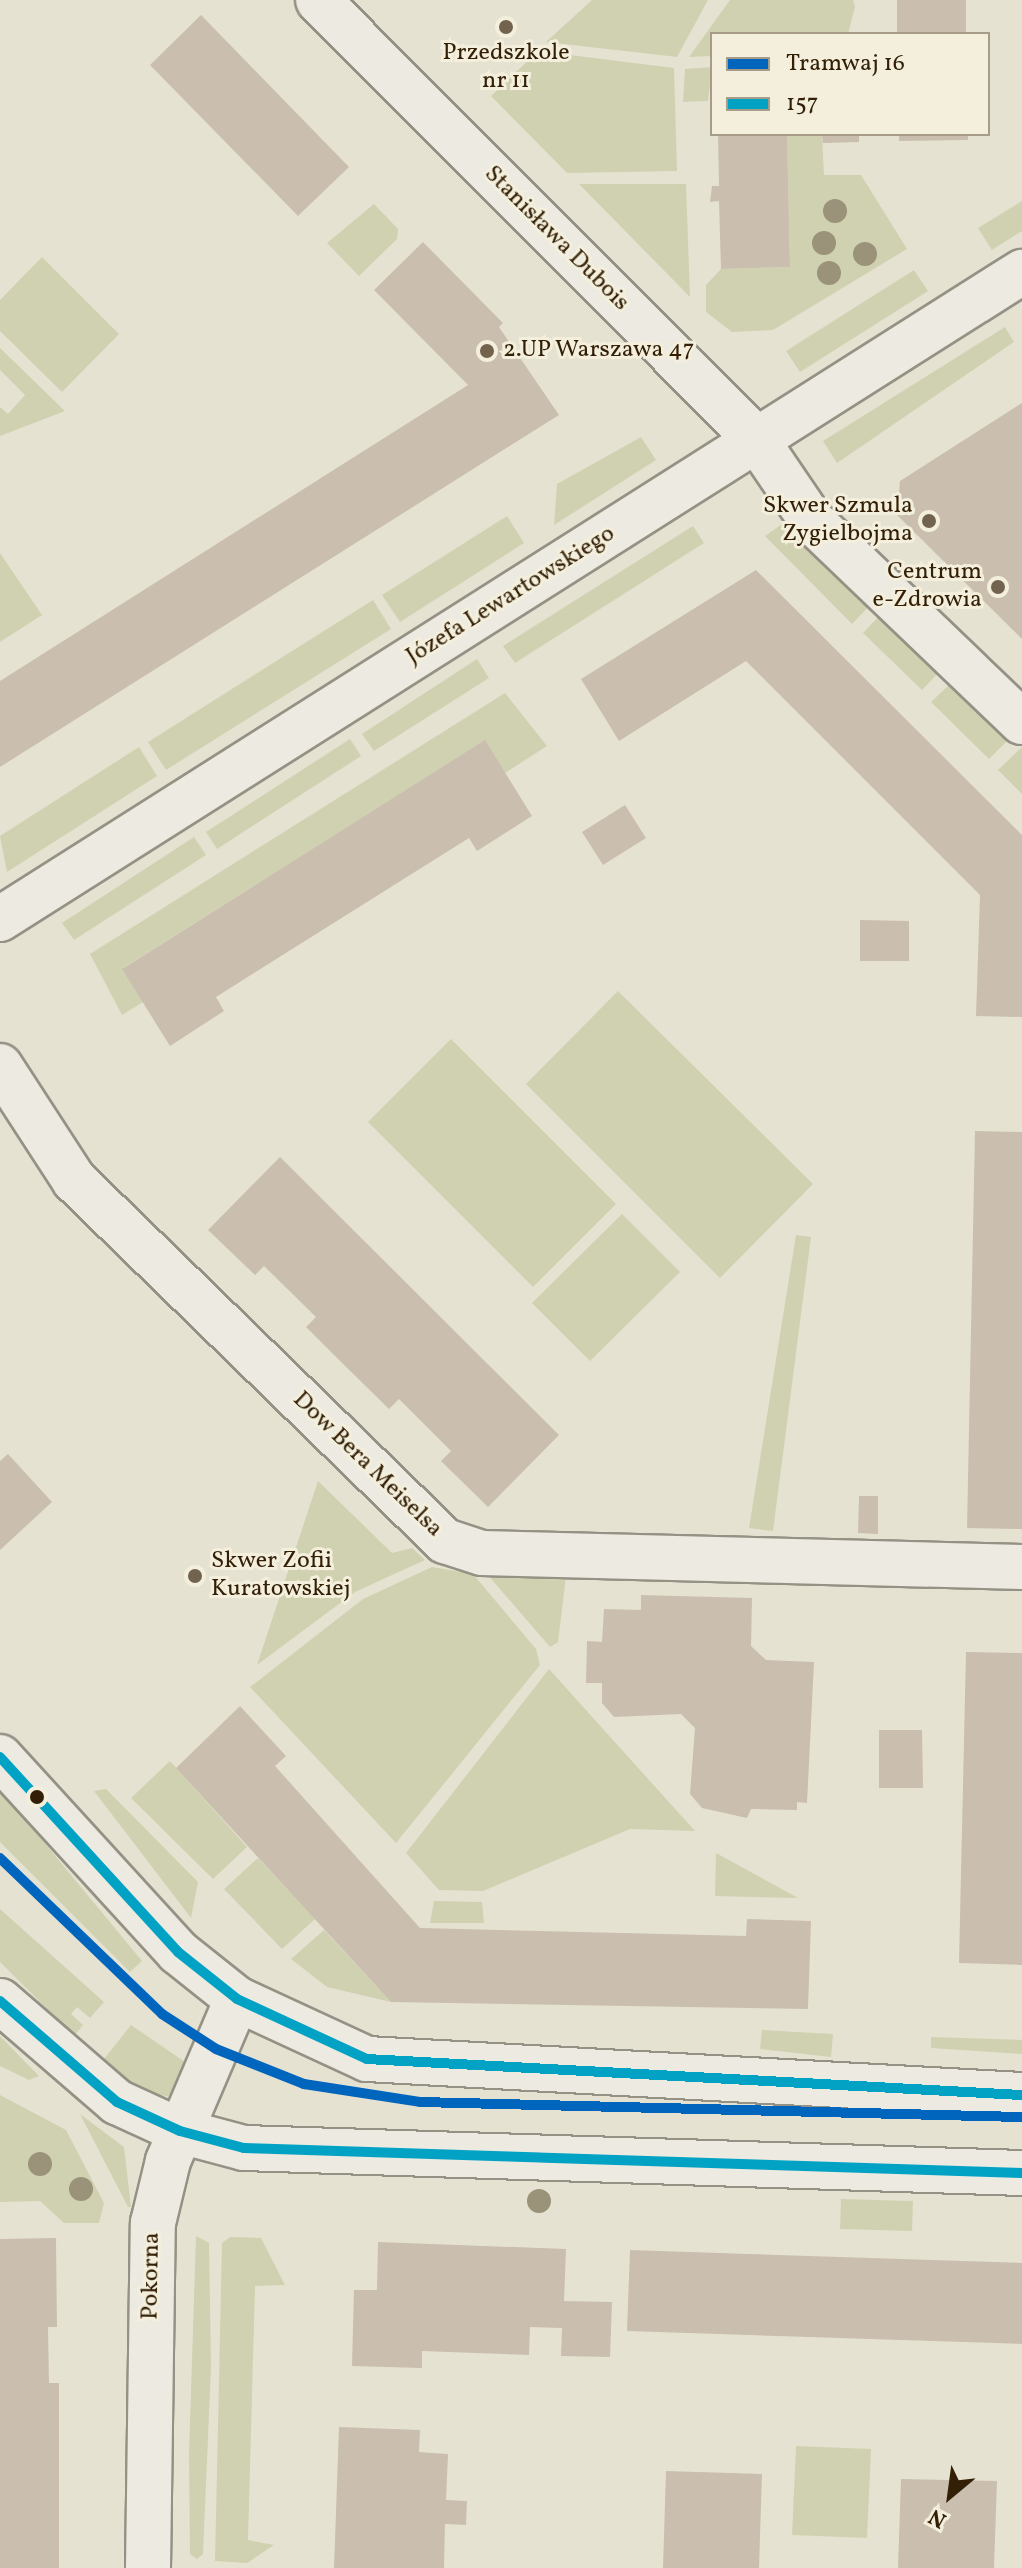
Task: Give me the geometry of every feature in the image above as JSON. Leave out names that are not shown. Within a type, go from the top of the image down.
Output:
[{"type":"street","name":"Stanisława Dubois","points":[[318,0],[756,439],[811,520],[1022,722]]},
{"type":"street","name":"Józefa Lewartowskiego","points":[[2,913],[1022,272]]},
{"type":"street","name":"Dow Bera Meiselsa","points":[[0,1066],[74,1180],[445,1541],[482,1553],[1022,1567]]},
{"type":"street","points":[[0,1757],[178,1952],[237,1999],[367,2059],[1022,2095]]},
{"type":"street","name":"Pokorna","points":[[148,2568],[153,2223],[180,2131],[237,1999]]},
{"type":"street","points":[[0,2001],[85,2082],[180,2131],[244,2148],[1022,2173]]},
{"type":"green space","points":[[592,0],[708,0],[677,57],[546,42]]},
{"type":"green space","points":[[730,0],[853,0],[855,7],[849,32],[710,32],[710,56],[689,57]]},
{"type":"green space","points":[[538,51],[674,68],[677,171],[567,173],[491,96]]},
{"type":"green space","points":[[710,67],[708,101],[683,102],[685,69]]},
{"type":"green space","points":[[787,136],[822,136],[824,175],[861,175],[907,249],[773,330],[732,332],[706,312],[706,285],[721,269],[790,267]]},
{"type":"green space","points":[[579,184],[686,184],[690,297]]},
{"type":"green space","points":[[1022,201],[1022,231],[992,250],[978,228]]},
{"type":"green space","points":[[374,204],[398,229],[397,239],[359,276],[327,243]]},
{"type":"green space","points":[[42,257],[119,334],[62,392],[0,331],[0,300]]},
{"type":"green space","points":[[914,270],[928,291],[800,372],[786,351]]},
{"type":"green space","points":[[1005,327],[1014,342],[837,463],[823,441]]},
{"type":"green space","points":[[0,348],[65,411],[0,436],[0,407],[8,414],[25,395],[0,370]]},
{"type":"green space","points":[[641,437],[656,460],[554,525],[557,484]]},
{"type":"green space","points":[[507,516],[524,543],[400,622],[382,595]]},
{"type":"green space","points":[[785,522],[874,601],[852,624],[765,536]]},
{"type":"green space","points":[[693,526],[704,543],[515,663],[503,646]]},
{"type":"green space","points":[[0,553],[42,615],[0,642]]},
{"type":"green space","points":[[373,600],[391,629],[166,770],[148,742]]},
{"type":"green space","points":[[885,610],[944,667],[922,690],[863,633]]},
{"type":"green space","points":[[477,659],[489,678],[374,751],[362,734]]},
{"type":"green space","points":[[957,677],[1014,734],[989,759],[931,702]]},
{"type":"green space","points":[[505,693],[547,746],[505,773],[484,741],[123,968],[143,1002],[122,1015],[90,954]]},
{"type":"green space","points":[[350,739],[361,756],[217,849],[206,832]]},
{"type":"green space","points":[[139,747],[157,776],[7,872],[0,836]]},
{"type":"green space","points":[[1022,747],[1022,794],[998,770]]},
{"type":"green space","points":[[194,837],[206,855],[74,940],[62,923]]},
{"type":"green space","points":[[618,991],[813,1184],[720,1278],[526,1084]]},
{"type":"green space","points":[[451,1039],[616,1204],[533,1287],[368,1122]]},
{"type":"green space","points":[[622,1214],[680,1272],[590,1361],[532,1303]]},
{"type":"green space","points":[[796,1235],[811,1237],[773,1531],[749,1528]]},
{"type":"green space","points":[[318,1481],[392,1553],[412,1548],[425,1560],[355,1592],[257,1665]]},
{"type":"green space","points":[[432,1567],[473,1574],[536,1649],[540,1665],[396,1843],[250,1687],[363,1599]]},
{"type":"green space","points":[[487,1574],[566,1576],[558,1642],[550,1647]]},
{"type":"green space","points":[[549,1669],[695,1831],[630,1829],[483,1891],[439,1890],[406,1853]]},
{"type":"green space","points":[[170,1761],[247,1847],[213,1879],[131,1798]]},
{"type":"green space","points":[[0,1789],[142,1961],[130,1972],[0,1842]]},
{"type":"green space","points":[[106,1789],[198,1882],[191,1918],[94,1791]]},
{"type":"green space","points":[[716,1853],[798,1898],[715,1896]]},
{"type":"green space","points":[[258,1858],[315,1919],[282,1949],[224,1889]]},
{"type":"green space","points":[[434,1901],[482,1902],[484,1923],[430,1923]]},
{"type":"green space","points":[[0,1909],[104,2002],[90,2018],[77,2007],[71,2014],[83,2025],[74,2036],[0,1962]]},
{"type":"green space","points":[[324,1930],[391,2002],[327,1987],[291,1959]]},
{"type":"green space","points":[[131,2025],[188,2064],[171,2097],[145,2092],[100,2064]]},
{"type":"green space","points":[[762,2030],[833,2034],[831,2057],[760,2049]]},
{"type":"green space","points":[[0,2036],[39,2076],[29,2080],[0,2066]]},
{"type":"green space","points":[[931,2037],[1022,2040],[1022,2054],[931,2048]]},
{"type":"green space","points":[[0,2095],[66,2130],[104,2203],[99,2223],[64,2223],[40,2201],[0,2202]]},
{"type":"green space","points":[[80,2114],[124,2147],[131,2207],[128,2207]]},
{"type":"green space","points":[[841,2199],[913,2201],[912,2231],[840,2229]]},
{"type":"green space","points":[[196,2236],[209,2243],[211,2368],[203,2554],[197,2559],[190,2554],[189,2454]]},
{"type":"green space","points":[[230,2237],[261,2238],[285,2285],[255,2286],[248,2540],[274,2545],[247,2563],[215,2561],[222,2243]]},
{"type":"green space","points":[[796,2446],[871,2449],[867,2538],[792,2535]]},
{"type":"building","points":[[897,0],[966,0],[966,32],[897,32]]},
{"type":"building","points":[[201,15],[349,167],[298,216],[150,65]]},
{"type":"building","points":[[718,136],[787,136],[790,267],[721,269],[719,201],[710,202],[712,186],[719,186]]},
{"type":"building","points":[[822,136],[859,136],[859,142],[823,143]]},
{"type":"building","points":[[899,136],[968,136],[968,140],[899,141]]},
{"type":"building","points":[[423,242],[503,323],[499,327],[559,415],[0,767],[0,681],[468,385],[374,290]]},
{"type":"building","points":[[1022,403],[1022,639],[897,515],[900,481]]},
{"type":"building","points":[[756,570],[1022,835],[1022,1017],[976,1016],[980,895],[746,661],[619,741],[581,679]]},
{"type":"building","points":[[485,740],[532,816],[477,851],[469,838],[216,997],[224,1011],[170,1046],[122,969]]},
{"type":"building","points":[[625,805],[646,838],[603,865],[582,832]]},
{"type":"building","points":[[860,920],[909,921],[909,961],[860,961]]},
{"type":"building","points":[[975,1131],[1022,1132],[1022,1529],[967,1528]]},
{"type":"building","points":[[280,1157],[559,1435],[488,1507],[441,1461],[451,1451],[399,1399],[389,1409],[306,1327],[316,1317],[264,1266],[255,1275],[208,1230]]},
{"type":"building","points":[[8,1454],[52,1502],[0,1550],[0,1461]]},
{"type":"building","points":[[859,1496],[878,1496],[878,1534],[858,1533]]},
{"type":"building","points":[[641,1595],[752,1598],[751,1646],[766,1660],[814,1662],[807,1803],[797,1802],[797,1810],[751,1809],[747,1818],[702,1808],[690,1794],[695,1728],[681,1714],[614,1717],[602,1703],[602,1683],[586,1683],[587,1641],[602,1642],[604,1609],[641,1610]]},
{"type":"building","points":[[966,1652],[1022,1653],[1022,1965],[959,1963]]},
{"type":"building","points":[[240,1706],[286,1756],[275,1766],[420,1928],[746,1936],[747,1919],[811,1921],[808,2009],[391,2002],[176,1768]]},
{"type":"building","points":[[879,1730],[922,1730],[923,1788],[879,1788]]},
{"type":"building","points":[[56,2238],[57,2327],[48,2327],[49,2383],[59,2383],[59,2568],[0,2568],[0,2239]]},
{"type":"building","points":[[378,2242],[566,2249],[564,2301],[612,2302],[610,2357],[561,2356],[562,2328],[530,2327],[529,2355],[422,2351],[422,2368],[352,2366],[354,2290],[377,2290]]},
{"type":"building","points":[[630,2250],[1022,2263],[1022,2344],[627,2331]]},
{"type":"building","points":[[339,2427],[420,2430],[419,2452],[448,2454],[446,2500],[467,2501],[466,2525],[445,2524],[444,2568],[334,2568]]},
{"type":"building","points":[[666,2471],[762,2474],[759,2568],[663,2568]]},
{"type":"building","points":[[901,2479],[997,2481],[994,2568],[898,2568]]},
{"type":"tram line","name":"16","points":[[0,1858],[162,2014],[216,2049],[304,2084],[420,2102],[1022,2117]]},
{"type":"transit line","name":"157","points":[[0,1757],[178,1952],[237,1999],[367,2059],[1022,2095]]},
{"type":"transit line","name":"157","points":[[0,2001],[117,2102],[180,2131],[244,2148],[1022,2173]]},
{"type":"place","name":"Przedszkole nr 11","points":[[506,27]]},
{"type":"place","name":"2.UP Warszawa 47","points":[[487,351]]},
{"type":"place","name":"Skwer Szmula Zygielbojma","points":[[929,521]]},
{"type":"place","name":"Centrum e-Zdrowia","points":[[998,587]]},
{"type":"place","name":"Skwer Zofii Kuratowskiej","points":[[195,1576]]}]
